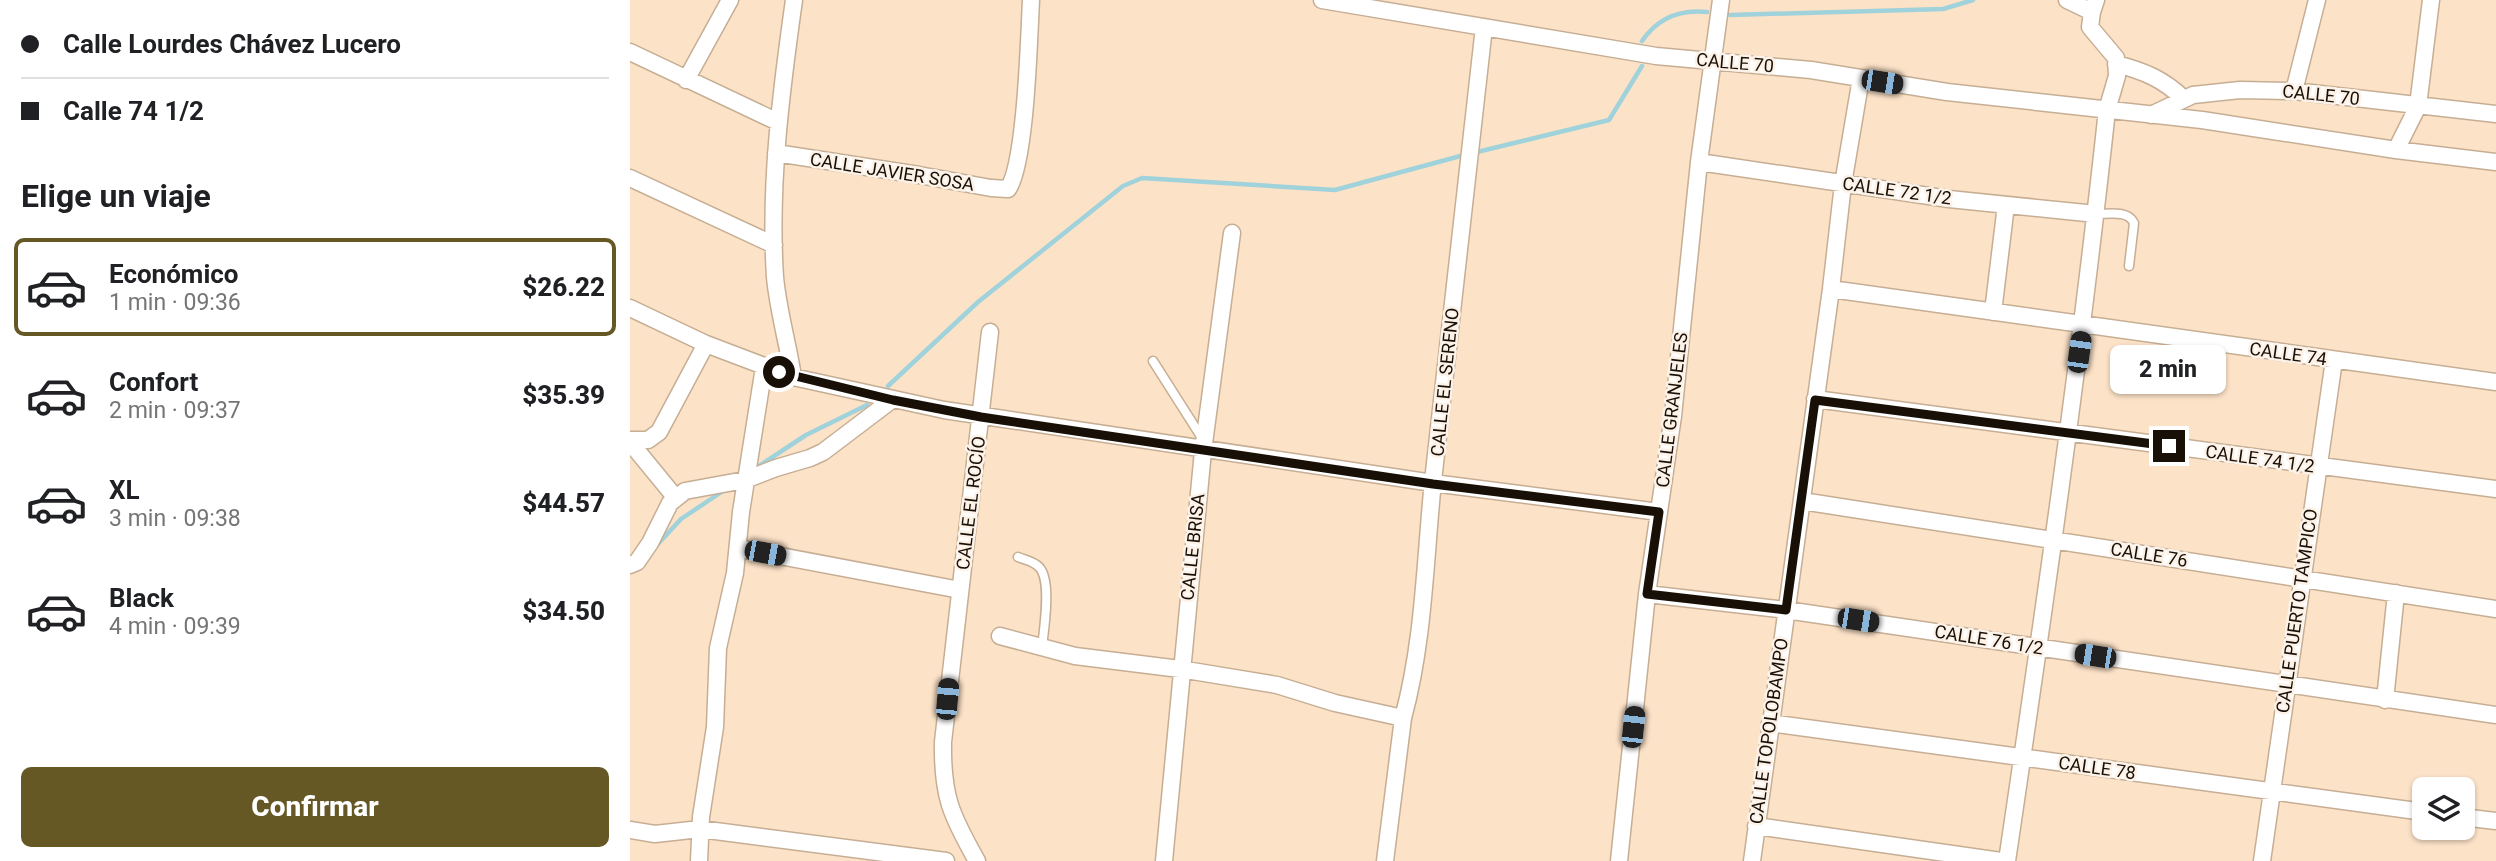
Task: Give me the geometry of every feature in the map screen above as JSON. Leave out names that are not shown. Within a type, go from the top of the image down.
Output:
[{"type":"street","points":[[686,79],[730,0]]},
{"type":"street","points":[[793,377],[776,280],[774,244],[778,122],[794,0]]},
{"type":"street","name":"CALLE JAVIER SOSA","points":[[776,153],[1008,189],[1015,171],[1022,127],[1031,0]]},
{"type":"street","name":"CALLE 70","points":[[1322,0],[1656,56],[1811,70],[1947,92],[2202,120],[2396,150],[2496,162]]},
{"type":"street","name":"CALLE GRANJELES","points":[[1619,861],[1647,594],[1679,369],[1699,162],[1721,0]]},
{"type":"street","points":[[2007,861],[2083,324],[2107,110],[2117,76],[2116,58],[2090,27],[2094,6],[2067,0]]},
{"type":"street","points":[[2294,91],[2317,0]]},
{"type":"street","points":[[2396,150],[2418,106],[2431,0]]},
{"type":"street","name":"CALLE EL SERENO","points":[[1385,861],[1418,633],[1484,27]]},
{"type":"street","points":[[630,52],[778,122]]},
{"type":"street","points":[[2116,64],[2159,78],[2184,99]]},
{"type":"street","name":"CALLE TOPOLOBAMPO","points":[[1752,861],[1843,184],[1861,78]]},
{"type":"street","name":"CALLE 70","points":[[2150,115],[2184,99],[2213,92],[2240,90],[2294,91],[2496,114]]},
{"type":"street","name":"CALLE 72 1/2","points":[[1699,162],[1843,184],[2096,214]]},
{"type":"street","points":[[630,178],[774,244]]},
{"type":"street","points":[[1993,312],[2006,205]]},
{"type":"street","name":"CALLE BRISA","points":[[1164,861],[1180,670],[1204,446],[1232,233]]},
{"type":"street","name":"CALLE 74","points":[[1831,289],[2496,382]]},
{"type":"street","points":[[630,308],[706,344],[764,367],[793,377],[893,400],[981,417],[1204,446],[1433,484],[1659,512]]},
{"type":"street","name":"CALLE EL ROCÍO","points":[[977,861],[951,812],[942,773],[949,678],[990,331]]},
{"type":"street","points":[[630,441],[648,440],[659,432],[706,344]]},
{"type":"street","name":"CALLE PUERTO TAMPICO","points":[[2262,861],[2334,360]]},
{"type":"street","points":[[699,861],[700,830],[715,727],[718,648],[731,596],[745,480],[764,367]]},
{"type":"street","points":[[630,565],[637,562],[650,543],[676,497],[694,489],[745,480],[823,452],[893,400]]},
{"type":"street","name":"CALLE 74 1/2","points":[[1815,400],[2496,489]]},
{"type":"street","points":[[630,441],[676,497]]},
{"type":"street","name":"CALLE 76","points":[[1802,501],[2496,609]]},
{"type":"street","points":[[738,548],[960,590]]},
{"type":"street","points":[[2385,700],[2396,593]]},
{"type":"street","name":"CALLE 76 1/2","points":[[1647,594],[1786,610],[2496,715]]},
{"type":"street","points":[[1000,636],[1075,656],[1277,685],[1335,703],[1404,718]]},
{"type":"street","name":"CALLE 78","points":[[1770,723],[2412,810]]},
{"type":"street","points":[[2475,819],[2496,821]]},
{"type":"street","points":[[1756,826],[2001,861]]},
{"type":"street","points":[[630,830],[655,834],[700,830],[946,861]]},
{"type":"lane","points":[[2096,214],[2132,217],[2134,223],[2129,266]]},
{"type":"lane","points":[[1153,361],[1204,446]]},
{"type":"lane","points":[[1018,557],[1031,561],[1043,574],[1046,586],[1042,647]]},
{"type":"waterway","points":[[1730,15],[1943,9],[1973,0]]},
{"type":"waterway","points":[[1642,41],[1648,33],[1670,17],[1687,12],[1707,12]]},
{"type":"waterway","points":[[1473,153],[1609,120],[1642,66]]},
{"type":"waterway","points":[[888,386],[978,302],[1123,186],[1142,178],[1335,190],[1464,155]]},
{"type":"waterway","points":[[756,468],[806,435],[867,405]]},
{"type":"waterway","points":[[657,545],[681,519],[723,491]]},
{"type":"route","points":[[779,372],[893,400],[981,417],[1433,484],[1659,512],[1647,594],[1786,610],[1815,400],[2169,446]]}]
